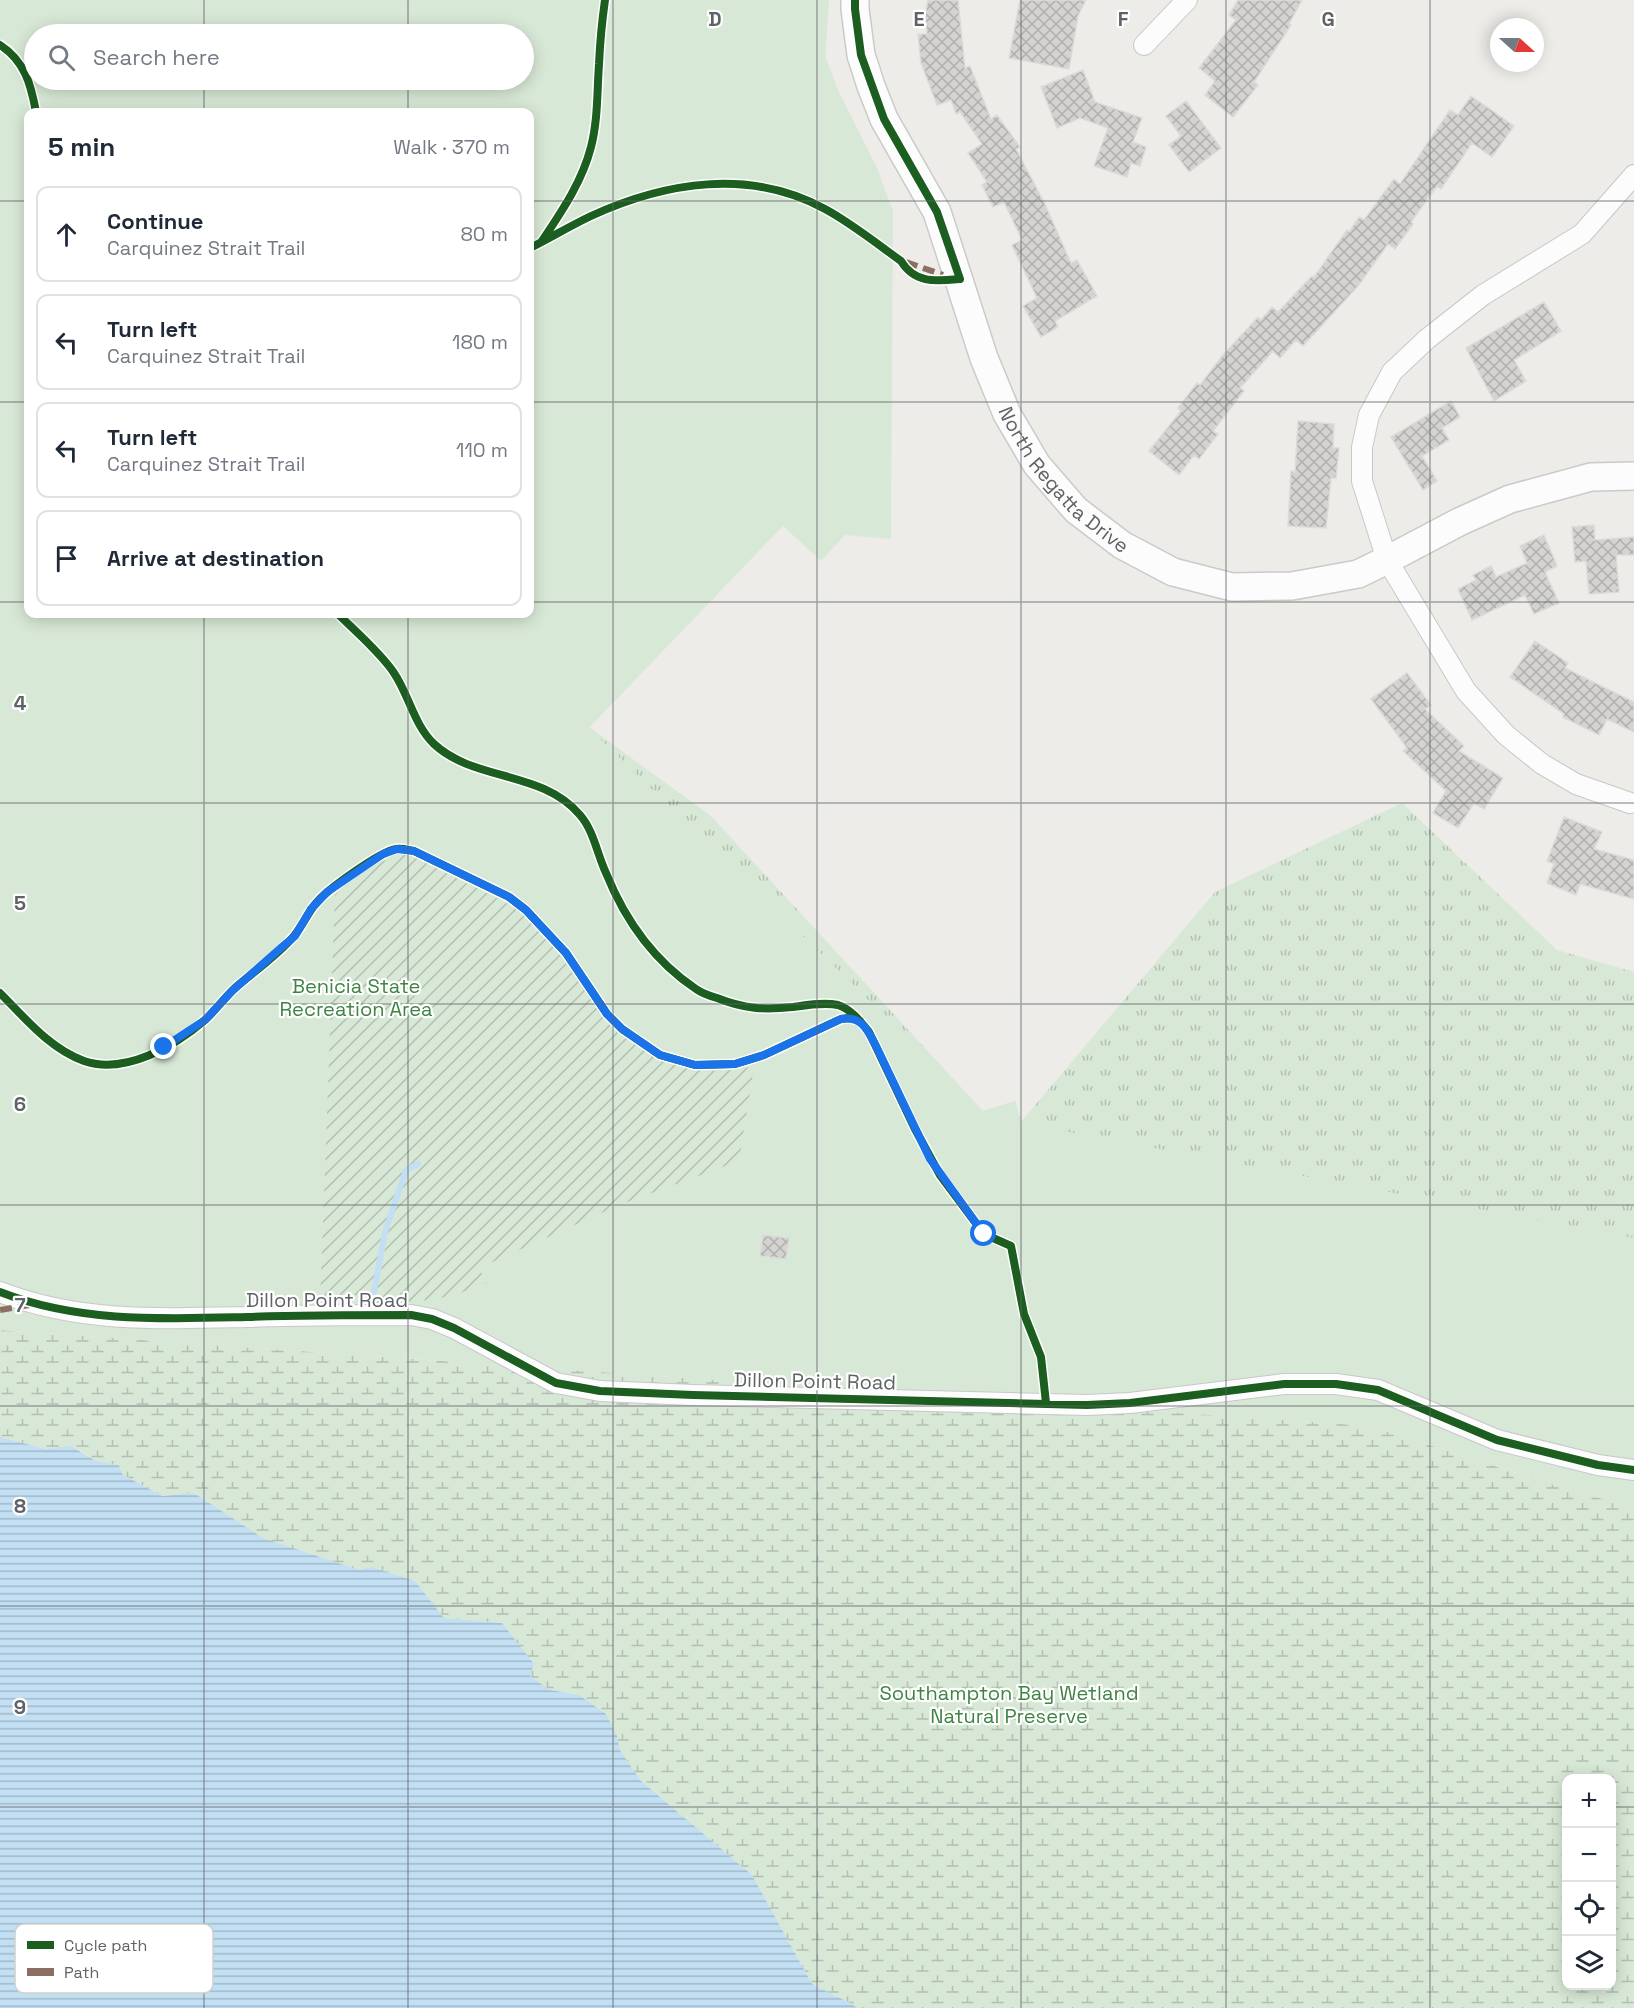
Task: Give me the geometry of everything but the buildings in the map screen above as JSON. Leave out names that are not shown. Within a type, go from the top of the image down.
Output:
[{"type":"street","name":"North Regatta Drive","points":[[855,0],[861,55],[884,119],[937,212],[984,358],[1007,414],[1037,465],[1076,510],[1122,545],[1173,572],[1232,587],[1292,586],[1358,574],[1459,522],[1510,499],[1592,477],[1634,476]]},
{"type":"street","points":[[1144,45],[1187,0]]},
{"type":"street","points":[[1630,802],[1576,784],[1542,764],[1506,735],[1466,691],[1388,560],[1362,481],[1362,447],[1369,416],[1392,372],[1427,339],[1483,295],[1582,234],[1634,175]]},
{"type":"street","name":"Dillon Point Road","points":[[0,1292],[37,1305],[81,1312],[174,1320],[411,1315],[432,1318],[556,1383],[600,1391],[1087,1405],[1130,1403],[1284,1384],[1336,1384],[1378,1390],[1497,1440],[1598,1465],[1634,1470]]},
{"type":"green space","name":"Benicia State Recreation Area","points":[[0,0],[806,6],[886,216],[589,727],[711,816],[983,1111],[1015,1101],[1021,1122],[1215,892],[1402,803],[1557,950],[1634,972],[1634,1378],[0,1292]]},
{"type":"green space","name":"Benicia State Recreation Area","points":[[0,0],[829,0],[825,64],[877,168],[893,211],[891,539],[845,535],[821,561],[783,526],[589,728],[983,1111],[1015,1101],[1021,1123],[1634,1238],[1634,1507],[1576,1492],[1370,1426],[0,1330]]},
{"type":"green space","points":[[404,853],[492,896],[525,916],[552,945],[608,1021],[643,1049],[671,1063],[699,1070],[720,1071],[754,1067],[739,1161],[619,1205],[479,1268],[487,1283],[452,1296],[407,1303],[320,1304],[335,895],[376,865]]},
{"type":"green space","name":"Southampton Bay Wetland Natural Preserve","points":[[0,1330],[1370,1426],[1576,1492],[1634,1507],[1634,2008],[857,2008],[812,1984],[752,1875],[640,1780],[620,1750],[617,1736],[579,1695],[550,1690],[530,1676],[502,1623],[444,1618],[415,1581],[372,1567],[359,1570],[263,1538],[194,1493],[162,1496],[122,1474],[119,1465],[96,1461],[80,1450],[46,1449],[0,1437]]},
{"type":"water","points":[[0,1437],[46,1449],[71,1446],[96,1461],[119,1465],[122,1474],[162,1496],[194,1493],[263,1538],[359,1570],[372,1567],[415,1581],[444,1618],[502,1623],[534,1664],[530,1676],[550,1690],[579,1695],[606,1714],[617,1736],[620,1750],[640,1780],[752,1875],[812,1984],[857,2008],[0,2008]]},
{"type":"waterway","points":[[374,1292],[385,1232],[406,1170],[418,1164]]},
{"type":"marked path","points":[[906,262],[943,275]]},
{"type":"marked path","points":[[0,1310],[30,1305]]},
{"type":"cycle path","points":[[542,241],[577,184],[591,147],[596,116],[605,0]]},
{"type":"cycle path","points":[[534,246],[591,216],[648,195],[708,184],[738,184],[767,188],[796,196],[825,209],[873,240],[919,277],[934,280],[960,279],[937,212],[884,119],[861,55],[855,0]]},
{"type":"cycle path","points":[[0,45],[9,51],[24,71]]},
{"type":"cycle path","points":[[31,90],[35,108]]},
{"type":"cycle path","points":[[342,618],[389,665],[421,728],[434,744],[450,756],[469,765],[547,790],[580,815],[592,835],[622,907],[642,938],[681,978],[704,994],[736,1004],[754,1008],[833,1004],[847,1010],[859,1020],[869,1032],[915,1129],[940,1175],[984,1234],[1011,1246],[1024,1314],[1041,1357],[1046,1403]]},
{"type":"cycle path","points":[[0,993],[49,1041],[72,1056],[100,1064],[116,1064],[149,1056],[179,1039],[205,1020],[236,987],[288,943],[323,896],[379,856],[400,849],[414,851],[509,897],[526,910],[566,953],[607,1014],[622,1029],[660,1055],[695,1065],[735,1064],[764,1055],[841,1019],[849,1018],[860,1021]]},
{"type":"cycle path","points":[[0,1292],[60,1309],[122,1317],[411,1315],[432,1319],[454,1328],[556,1383],[600,1391],[1087,1405],[1130,1403],[1284,1384],[1336,1384],[1378,1390],[1497,1440],[1598,1465],[1634,1470]]},
{"type":"route","points":[[164,1047],[205,1020],[232,991],[295,936],[311,909],[327,892],[383,854],[397,849],[414,851],[509,897],[526,910],[566,953],[607,1014],[622,1029],[660,1055],[695,1065],[735,1064],[764,1055],[841,1019],[849,1018],[860,1021],[869,1032],[930,1159],[984,1234]]}]
